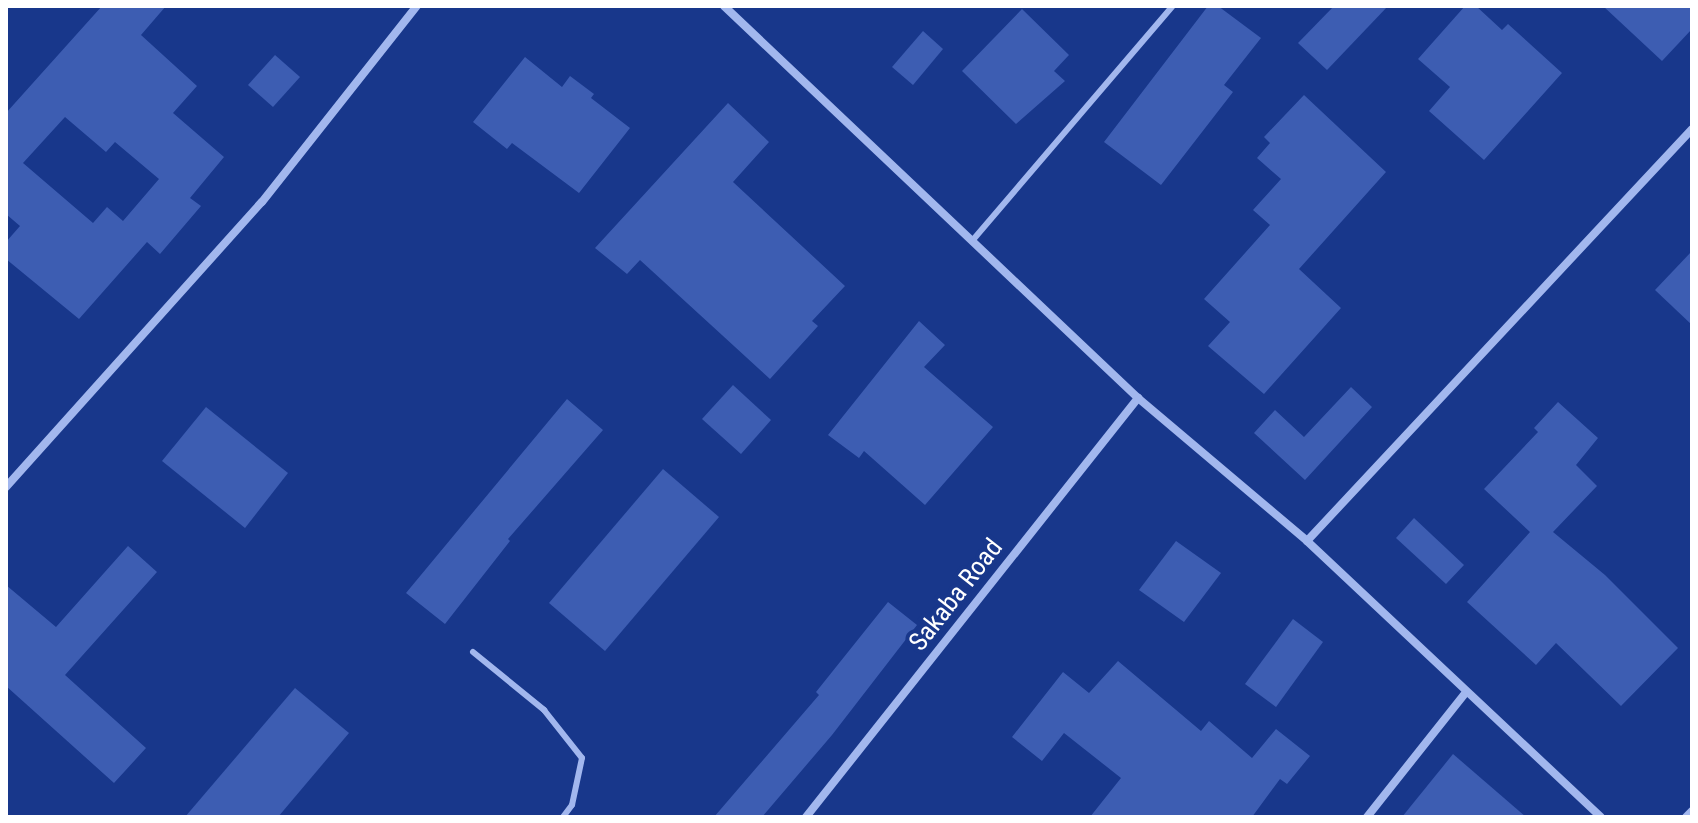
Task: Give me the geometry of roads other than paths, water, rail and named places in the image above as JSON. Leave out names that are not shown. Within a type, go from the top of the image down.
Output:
[{"type":"street","points":[[6,487],[262,202],[417,6]]},
{"type":"street","points":[[724,6],[1138,398],[1307,541],[1601,817]]},
{"type":"street","points":[[1307,541],[1692,129]]},
{"type":"street","name":"Sakaba Road","points":[[806,817],[1138,398]]},
{"type":"street","points":[[1367,817],[1466,692]]},
{"type":"street","points":[[1686,817],[1692,811]]},
{"type":"lane","points":[[972,241],[1173,6]]},
{"type":"lane","points":[[473,652],[544,710],[582,758],[572,805],[563,817]]}]
